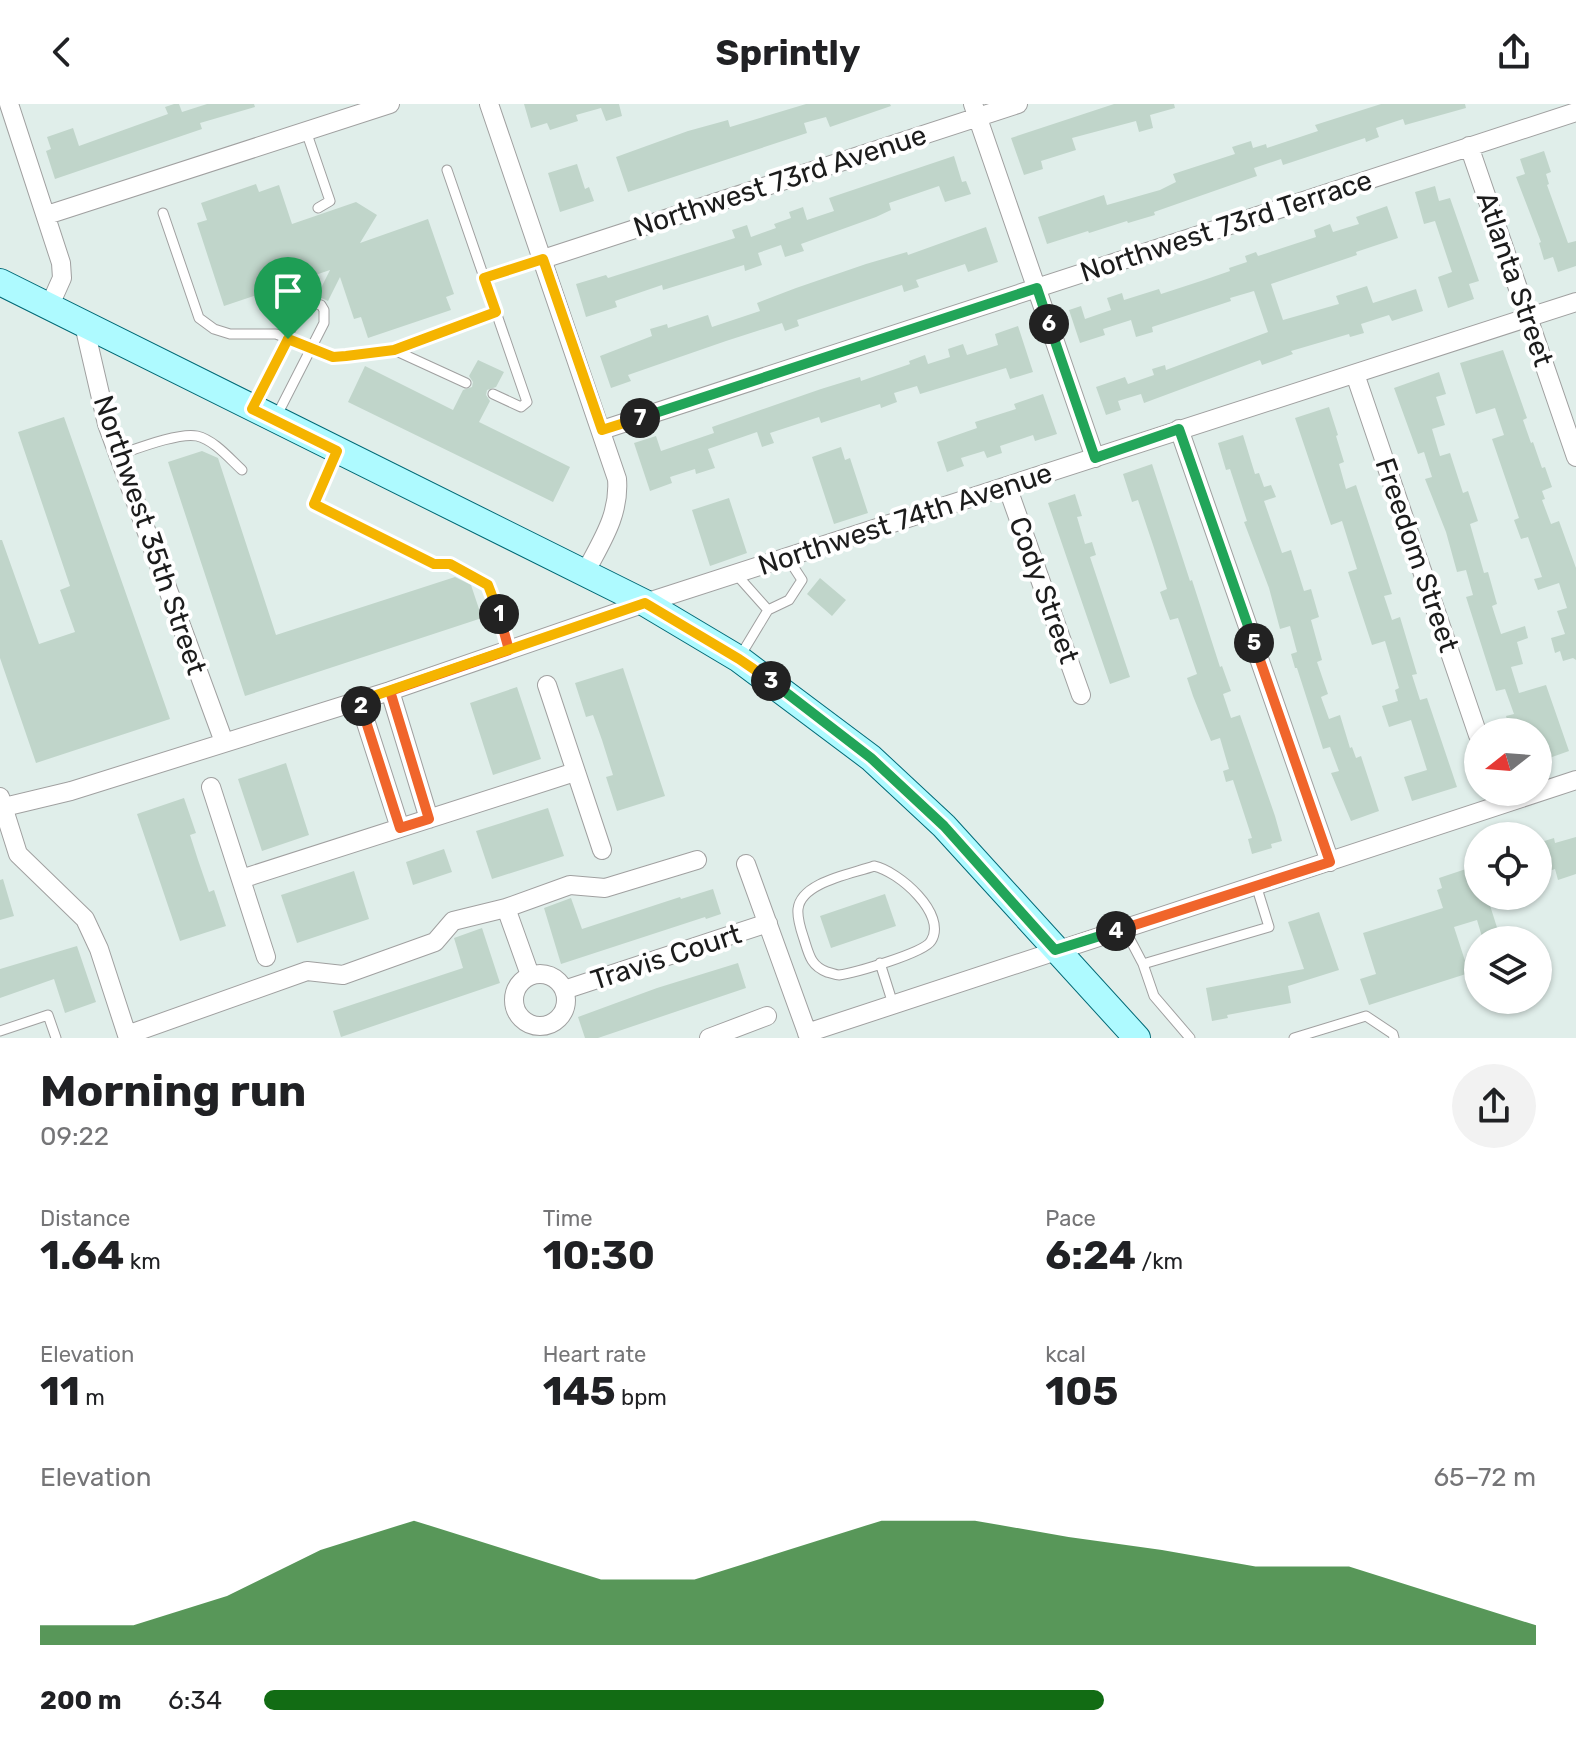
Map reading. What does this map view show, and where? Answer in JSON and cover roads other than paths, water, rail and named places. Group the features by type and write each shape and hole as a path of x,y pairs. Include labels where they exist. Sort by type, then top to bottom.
{"main road":[{"path":"0,282 645,603 739,659 871,758 944,826 1137,1038"}],"street":[{"path":"9,104 61,263 62,278 49,307"},
{"path":"47,215 390,104"},
{"path":"489,104 617,479 619,500 612,522 585,573"},
{"name":"Northwest 73rd Avenue","path":"543,259 976,110 1018,104"},
{"path":"976,110 1095,458"},
{"name":"Northwest 73rd Terrace","path":"602,430 1576,112"},
{"name":"Atlanta Street","path":"1469,146 1576,457"},
{"name":"Northwest 74th Avenue","path":"224,742 390,691 735,573 1576,302"},
{"name":"Northwest 35th Street","path":"84,325 107,424 224,742"},
{"name":"Freedom Street","path":"1355,374 1472,718"},
{"path":"1179,429 1330,862"},
{"name":"Cody Street","path":"1007,486 1081,695"},
{"path":"547,685 602,850"},
{"path":"390,691 429,819"},
{"path":"359,701 400,828"},
{"path":"224,742 71,791 1,804 9,857 85,919 99,949 127,1037 307,971 343,975 435,942 453,921 506,908 570,885 605,888 697,860"},
{"path":"241,879 575,772"},
{"path":"1552,786 1576,780"},
{"path":"211,787 266,957"},
{"path":"746,864 808,1035 1055,950 1330,862 1478,806"},
{"path":"506,908 530,975"},
{"name":"Travis Court","path":"564,990 768,923"},
{"name":"Travis Court","path":"530,975 550,976 564,990 564,1010 552,1031 529,1024 516,1009 516,989 530,975"},
{"path":"709,1038 767,1016"}],"lane":[{"path":"306,131 330,201 318,208"},
{"path":"447,170 527,402 521,407 516,406 493,394"},
{"path":"163,213 199,318 214,329 230,334 265,332 338,357 394,350 496,312"},
{"path":"484,278 543,259"},
{"path":"312,303 321,305 326,317 311,348 263,414 301,308 312,303"},
{"path":"394,350 466,383"},
{"path":"118,455 161,440 196,436 220,449 242,470"},
{"path":"337,451 314,504 434,564 450,564 488,585 509,650"},
{"path":"739,659 768,610 789,600 802,580 787,557"},
{"path":"735,573 768,610"},
{"path":"874,866 885,868 900,878 917,895 932,913 935,929 931,942 923,948 880,963 837,975 819,969 812,962 798,910 801,898 809,889 874,866"},
{"path":"1143,964 1269,927 1256,885"},
{"path":"1124,928 1143,964 1154,996 1190,1038"},
{"path":"880,963 893,1004"},
{"path":"0,1031 48,1015 56,1038"},
{"path":"1294,1038 1366,1016 1393,1034 1394,1038"}]}
